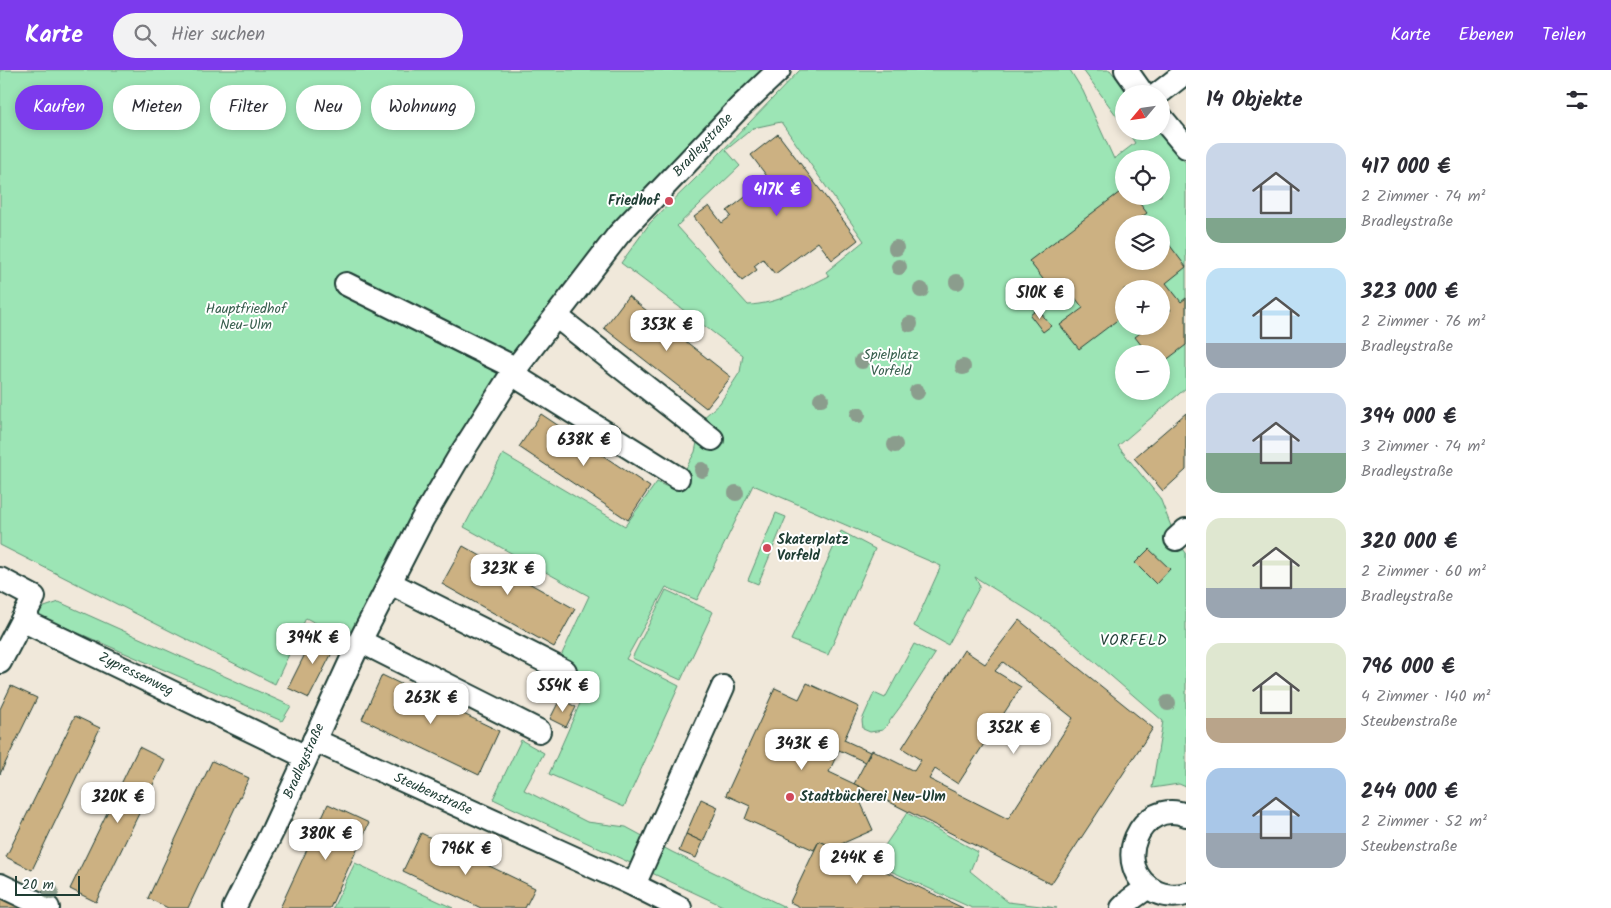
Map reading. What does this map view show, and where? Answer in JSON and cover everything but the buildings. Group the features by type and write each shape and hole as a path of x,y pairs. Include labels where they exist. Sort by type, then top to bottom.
{"street":[{"name":"Bradleystraße","path":"234,908 274,830 360,641 422,520 513,372 619,234 739,108 779,70"},
{"path":"1126,70 1137,85"},
{"path":"1169,85 1186,72"},
{"path":"1170,128 1186,147"},
{"path":"346,284 507,364 523,381 678,478"},
{"path":"556,316 712,439"},
{"path":"0,580 34,597 28,623 0,662"},
{"path":"390,584 565,671"},
{"name":"Zypressenweg","path":"28,623 310,748"},
{"path":"360,641 539,731"},
{"path":"634,885 723,687"},
{"name":"Steubenstraße","path":"310,748 634,885 673,906"},
{"path":"1175,899 1148,887 1137,874 1133,865 1132,847 1140,829 1157,816 1169,812 1186,815"},
{"path":"0,885 48,908"},
{"path":"1122,908 1148,887"}],"green space":[{"name":"Hauptfriedhof Neu-Ulm","path":"0,70 767,70 729,101 622,224 350,641 306,618 275,684 0,545"},
{"name":"Spielplatz Vorfeld","path":"800,70 1070,70 1083,91 1115,158 1115,205 1170,205 1170,150 1126,150 1135,143 1133,140 1167,140 1186,163 1186,388 1118,446 1160,498 1176,539 1186,553 1186,787 1179,784 1152,788 1163,721 1052,625 975,577 980,586 948,645 914,626 941,566 753,485 697,600 666,587 626,659 679,686 624,807 549,774 581,701 565,689 573,666 561,656 589,596 464,527 503,454 625,526 657,482 674,490 695,452 702,419 720,403 740,372 743,355 621,263 650,223","holes":["781,122 864,241 826,272 829,276 780,299 748,305 677,226 740,166 726,150 753,128"]},
{"path":"1083,70 1110,70 1122,85 1115,85 1115,114"},
{"name":"Skaterplatz Vorfeld","path":"776,513 786,517 758,584 748,580"},
{"path":"841,531 875,549 828,655 791,640"},
{"path":"666,590 713,612 681,680 632,658"},
{"path":"59,602 291,706 282,721 30,612"},
{"path":"914,644 935,654 883,730 870,732 863,729 862,720 874,693 885,698"},
{"path":"521,740 544,753 524,790 587,822 626,827 672,852 787,908 727,908 493,799"},
{"path":"907,813 978,852 970,871 1008,902 1057,908 972,908 873,863"},
{"path":"355,863 453,908 333,908"}],"place":[{"name":"Friedhof","path":"669,201"},
{"name":"Skaterplatz Vorfeld","path":"767,548"},
{"name":"Stadtbücherei Neu-Ulm","path":"790,797"}],"district":[{"name":"VORFELD","path":"1134,641"}]}
